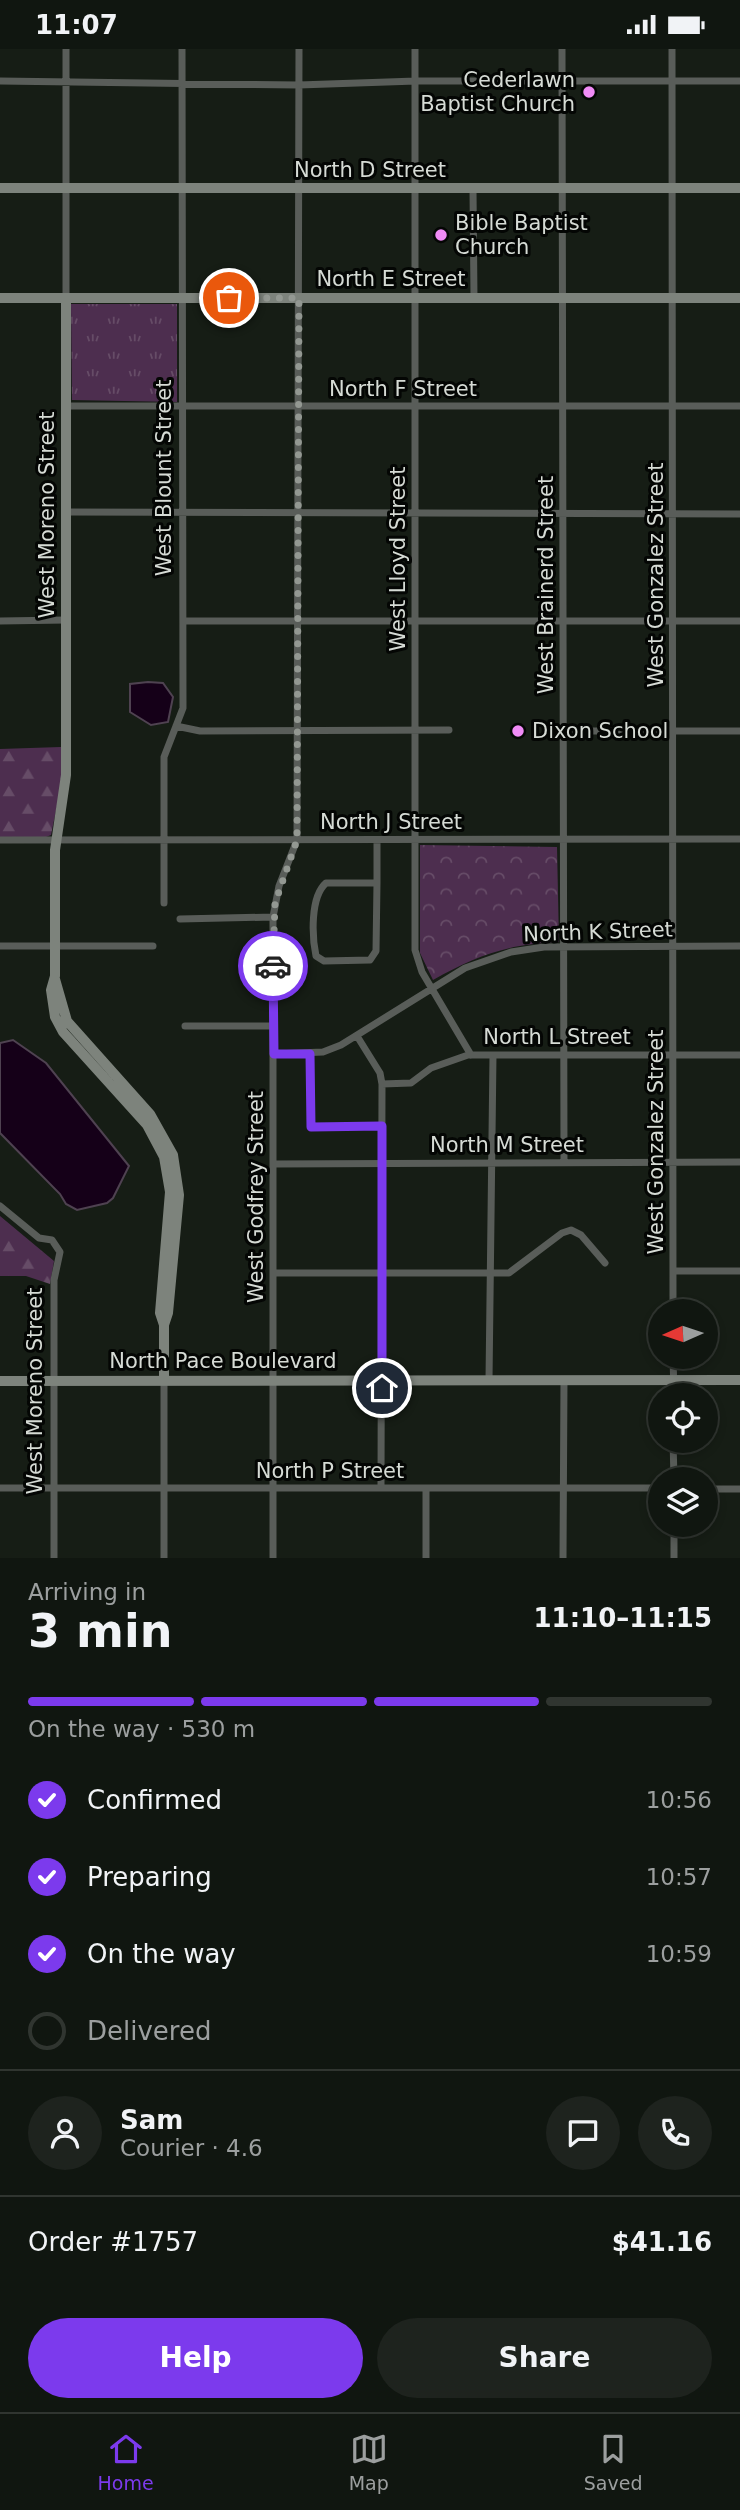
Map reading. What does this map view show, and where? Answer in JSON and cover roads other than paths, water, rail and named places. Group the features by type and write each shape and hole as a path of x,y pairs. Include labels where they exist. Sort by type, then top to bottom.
{"street":[{"name":"West Moreno Street","path":"66,49 66,775 56,840 55,979 51,999 58,1025 97,1073 151,1123 164,1157 169,1180 172,1226 160,1313 164,1325 164,1381"},
{"name":"West Blount Street","path":"163,903 164,757 183,708 182,49"},
{"path":"297,840 299,49"},
{"name":"West Lloyd Street","path":"415,49 415,950 419,965 471,1055"},
{"name":"West Brainerd Street","path":"562,49 564,1163"},
{"name":"West Gonzalez Street","path":"672,49 673,1299"},
{"path":"0,81 299,85 416,81 740,81"},
{"name":"North D Street","path":"0,188 740,188"},
{"path":"473,189 474,298"},
{"name":"North E Street","path":"0,298 740,299"},
{"name":"North F Street","path":"66,406 740,406"},
{"path":"66,512 740,514"},
{"path":"0,621 66,620"},
{"path":"183,621 740,621"},
{"path":"176,726 200,731 449,730"},
{"path":"563,731 740,731"},
{"name":"North J Street","path":"0,840 740,839"},
{"name":"West Godfrey Street","path":"273,1558 273,917 279,886 297,840"},
{"path":"377,840 377,883 376,951 374,958 367,961 318,959 315,953 314,909 322,887 326,883 377,883"},
{"path":"180,919 273,917"},
{"path":"0,946 153,946"},
{"name":"North K Street","path":"274,1054 323,1052 357,1036 465,968 528,949 740,946"},
{"path":"185,1025 274,1026"},
{"path":"357,1036 380,1073 382,1084 381,1488"},
{"path":"310,1054 311,1127 382,1126"},
{"name":"North L Street","path":"382,1084 411,1083 431,1068 471,1055 740,1055"},
{"path":"489,1380 493,1055"},
{"name":"North M Street","path":"274,1164 740,1162"},
{"name":"West Moreno Street","path":"0,1206 39,1238 52,1240 60,1252 54,1280 54,1558"},
{"path":"273,1273 515,1271 567,1231 581,1235 605,1263"},
{"path":"673,1271 740,1271"},
{"path":"673,1369 673,1383"},
{"path":"563,1558 564,1380"},
{"name":"North Pace Boulevard","path":"0,1381 740,1380"},
{"path":"164,1381 164,1558"},
{"name":"North P Street","path":"0,1488 648,1488"},
{"path":"426,1488 426,1558"},
{"path":"718,1489 740,1489"},
{"path":"674,1537 674,1558"}],"place":[{"name":"Cederlawn Baptist Church","path":"589,92"},
{"name":"Bible Baptist Church","path":"441,235"},
{"name":"Dixon School","path":"518,731"}]}
